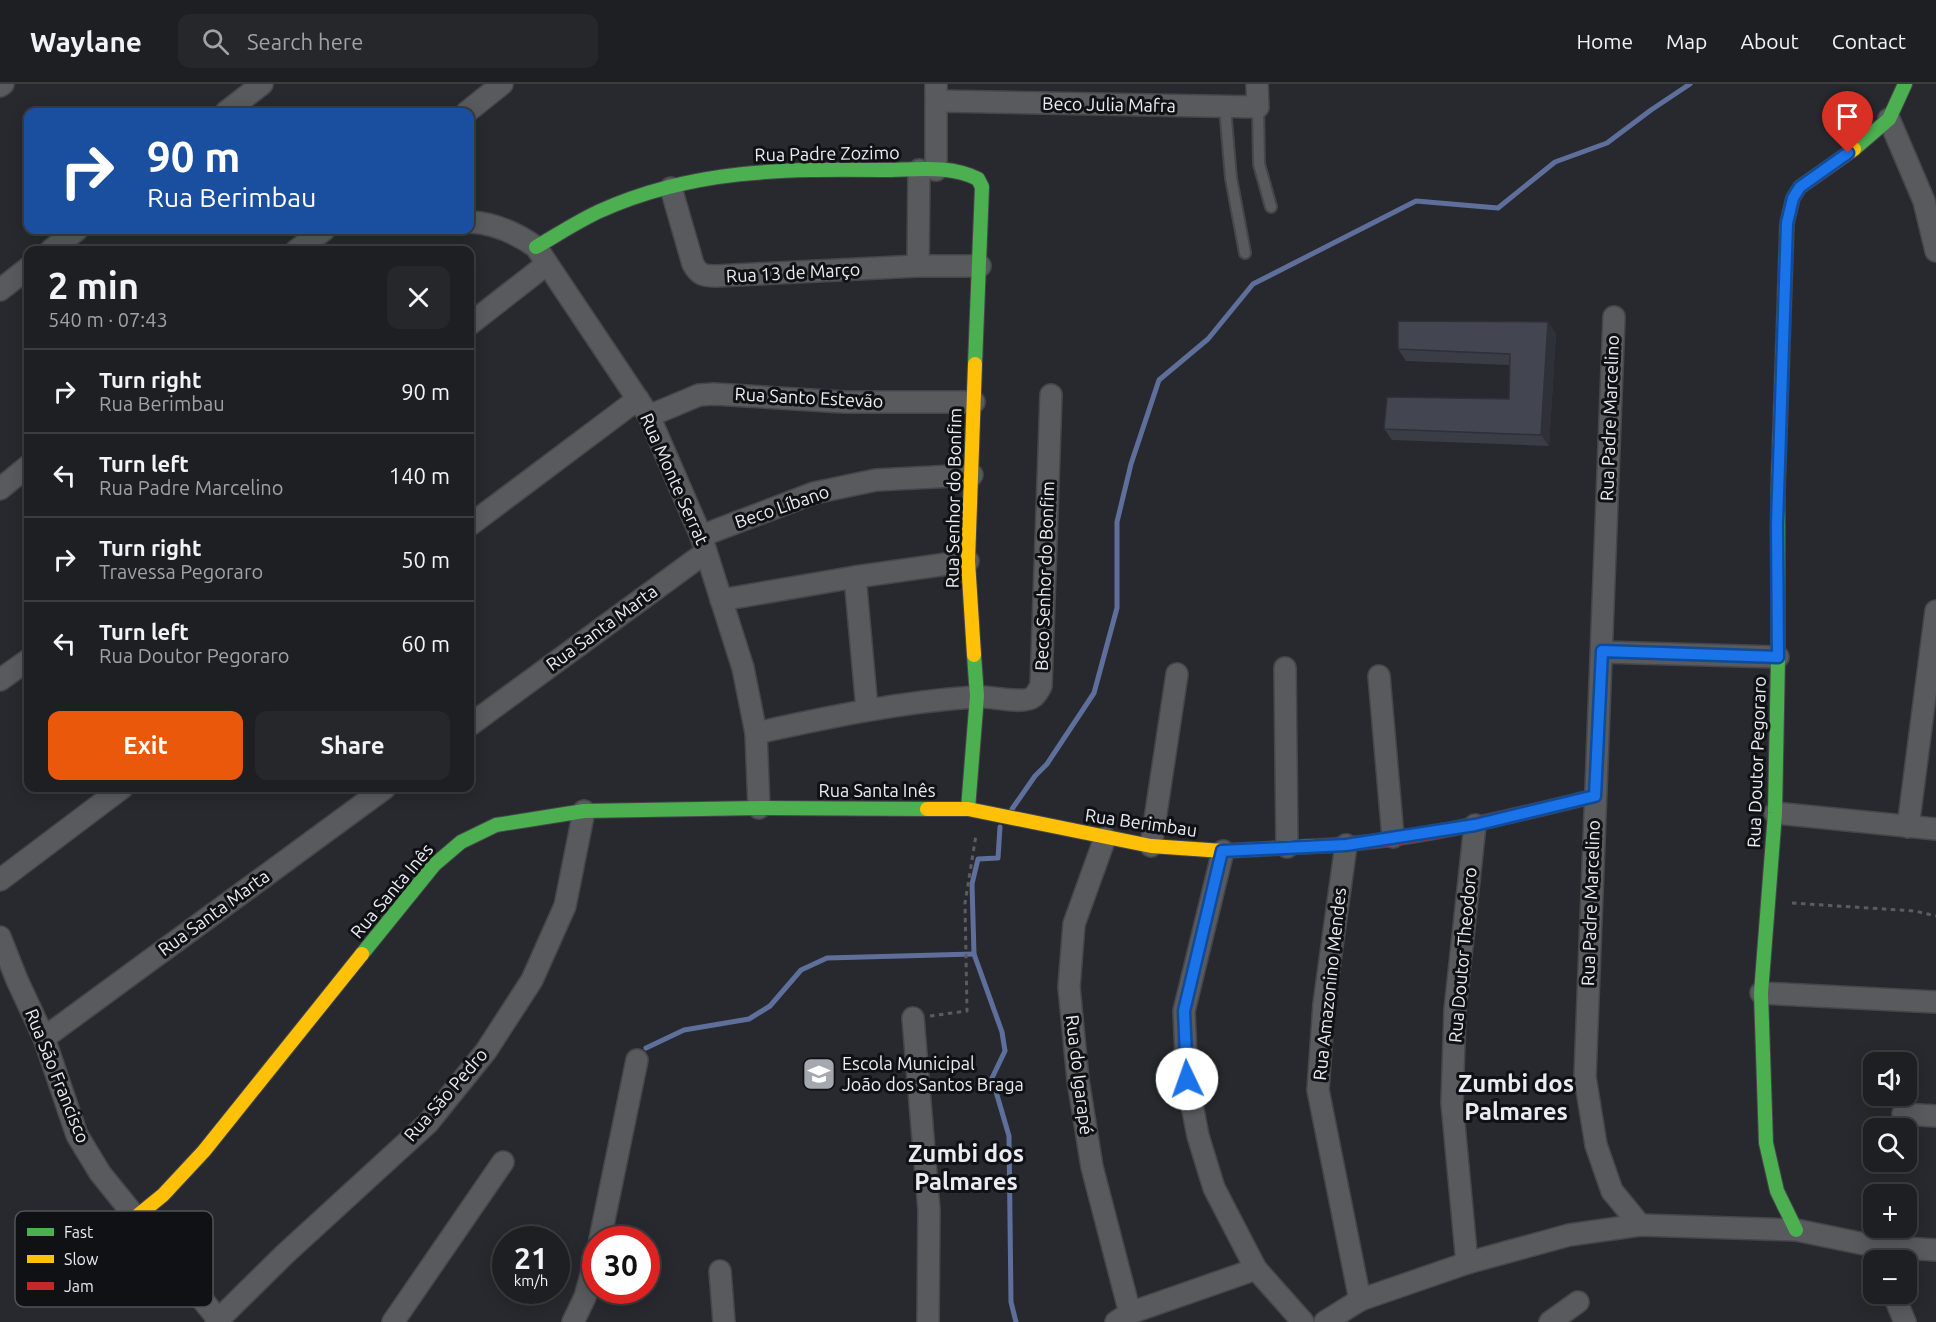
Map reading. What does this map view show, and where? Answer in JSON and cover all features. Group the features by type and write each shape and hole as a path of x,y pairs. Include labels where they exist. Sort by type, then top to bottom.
{"street":[{"path":"231,108 262,84"},
{"path":"472,108 502,84"},
{"path":"1257,84 1258,107"},
{"path":"1905,84 1888,119 1924,201 1936,250"},
{"path":"918,266 936,93"},
{"name":"Beco Julia Mafra","path":"936,93 1225,108 1258,107"},
{"name":"Rua Doutor Pegoraro","path":"1796,1230 1777,1191 1766,1143 1761,993 1775,813 1778,657 1777,524 1787,223 1793,198 1800,187 1848,153 1888,119"},
{"name":"Rua Padre Zozimo","path":"542,256 599,211 632,198 702,180 755,172 789,170 927,170 975,177 981,182 982,187"},
{"name":"Rua Senhor do Bonfim","path":"975,811 976,696 968,561 982,187"},
{"name":"Rua 13 de Março","path":"671,188 693,264 701,275 918,266 980,266"},
{"name":"Rua Monte Serrat","path":"474,223 503,228 519,235 542,256 643,407 704,544 743,668 756,733 759,808"},
{"path":"56,246 72,234"},
{"path":"302,246 319,234"},
{"path":"474,320 542,256"},
{"path":"0,290 24,271"},
{"name":"Rua Padre Marcelino","path":"1614,317 1585,1077 1596,1145 1612,1191 1640,1226"},
{"name":"Rua Santo Estevão","path":"474,522 643,407 714,394 844,402 974,402"},
{"name":"Beco Senhor do Bonfim","path":"756,733 867,709 976,696 1024,700 1032,698 1041,686 1051,395"},
{"path":"0,489 24,469"},
{"name":"Beco Líbano","path":"704,544 814,493 876,480 972,475"},
{"name":"Rua Santa Marta","path":"474,722 704,544"},
{"path":"721,600 855,577 968,561"},
{"path":"855,577 867,709"},
{"path":"1908,826 1936,611"},
{"path":"1602,651 1778,657"},
{"path":"0,680 24,663"},
{"path":"1285,668 1287,847"},
{"path":"1151,846 1177,674"},
{"path":"1379,676 1393,837"},
{"path":"0,880 117,792"},
{"name":"Rua Santa Marta","path":"44,1038 380,792"},
{"name":"Rua Berimbau","path":"975,811 1151,846 1222,851 1346,845 1475,825 1595,796"},
{"name":"Rua Santa Inês","path":"145,1211 172,1187 204,1151 434,865 461,842 496,825 584,811 759,808 975,811"},
{"name":"Rua São Pedro","path":"217,1321 285,1254 428,1123 486,1052 532,980 565,906 584,811"},
{"path":"1775,813 1936,829"},
{"name":"Rua Doutor Theodoro","path":"1467,1263 1452,1103 1455,1010 1475,825"},
{"name":"Rua do Igarapé","path":"1104,838 1074,924 1069,987 1078,1080 1092,1167 1123,1317"},
{"name":"Rua Amazonino Mendes","path":"1346,845 1324,1004 1318,1090 1360,1300"},
{"path":"1222,851 1184,1011 1187,1079 1198,1136 1214,1188 1256,1269 1303,1322"},
{"name":"Rua São Francisco","path":"0,937 44,1038 77,1135 100,1173 131,1211"},
{"path":"1761,993 1936,1002"},
{"path":"913,1018 929,1210 928,1322"},
{"path":"603,1226 637,1060"},
{"path":"1903,1114 1936,1116"},
{"path":"393,1322 503,1162"},
{"path":"1325,1322 1360,1300 1467,1263 1569,1235 1640,1226 1796,1230 1866,1250"},
{"path":"1917,1251 1936,1250"},
{"path":"1123,1317 1256,1269"},
{"path":"720,1271 724,1322"},
{"path":"1550,1322 1578,1302"},
{"path":"573,1322 582,1303"},
{"path":"1898,1304 1905,1322"},
{"name":"Rua São Francisco","path":"206,1307 217,1321"}],"lane":[{"path":"1258,107 1260,164 1271,207"},
{"path":"1225,108 1231,178 1245,253"}],"path":[{"path":"913,1018 967,1011 965,903 975,840 975,811"},
{"path":"1769,902 1916,911 1936,916"}],"building":[{"path":"1398,321 1548,322 1541,435 1384,429 1387,397 1509,399 1510,354 1398,349"}],"waterway":[{"path":"1012,809 1035,776 1047,764 1094,693 1117,608 1117,522 1131,464 1159,380 1208,339 1253,284 1416,201 1498,208 1555,162 1607,143 1690,84"},
{"path":"1000,827 998,858 978,859 972,884 974,954 1002,1032 1005,1051 992,1078 1009,1136 1011,1302 1016,1322"},
{"path":"646,1048 684,1030 749,1019 770,1006 801,970 827,958 974,954"}],"traffic: fast":[{"path":"1854,149 1889,119 1905,84"},
{"path":"536,247 600,211 635,197 704,179 774,171 931,169 956,171 978,179 982,187 975,364"},
{"path":"1778,489 1775,813 1761,993 1766,1143 1777,1191 1796,1230"},
{"path":"968,809 977,696 974,655"},
{"path":"362,954 434,865 461,842 496,825 584,811 759,808 927,809"}],"traffic: slow":[{"path":"1778,489 1787,223 1793,198 1800,187 1854,149"},
{"path":"974,655 968,561 975,364"},
{"path":"927,809 968,809 1151,846 1223,851 1318,846"},
{"path":"143,1211 163,1195 204,1151 362,954"}],"traffic: jam":[{"path":"1318,846 1353,844 1423,834 1595,796"}],"place":[{"name":"Escola Municipal João dos Santos Braga","path":"819,1074"}],"district":[{"name":"Zumbi dos Palmares","path":"1516,1098"},
{"name":"Zumbi dos Palmares","path":"966,1168"}],"route":[{"path":"1187,1079 1184,1011 1222,851 1346,845 1475,825 1595,796 1602,651 1778,657 1777,524 1787,223 1793,198 1800,187 1848,153"}]}
